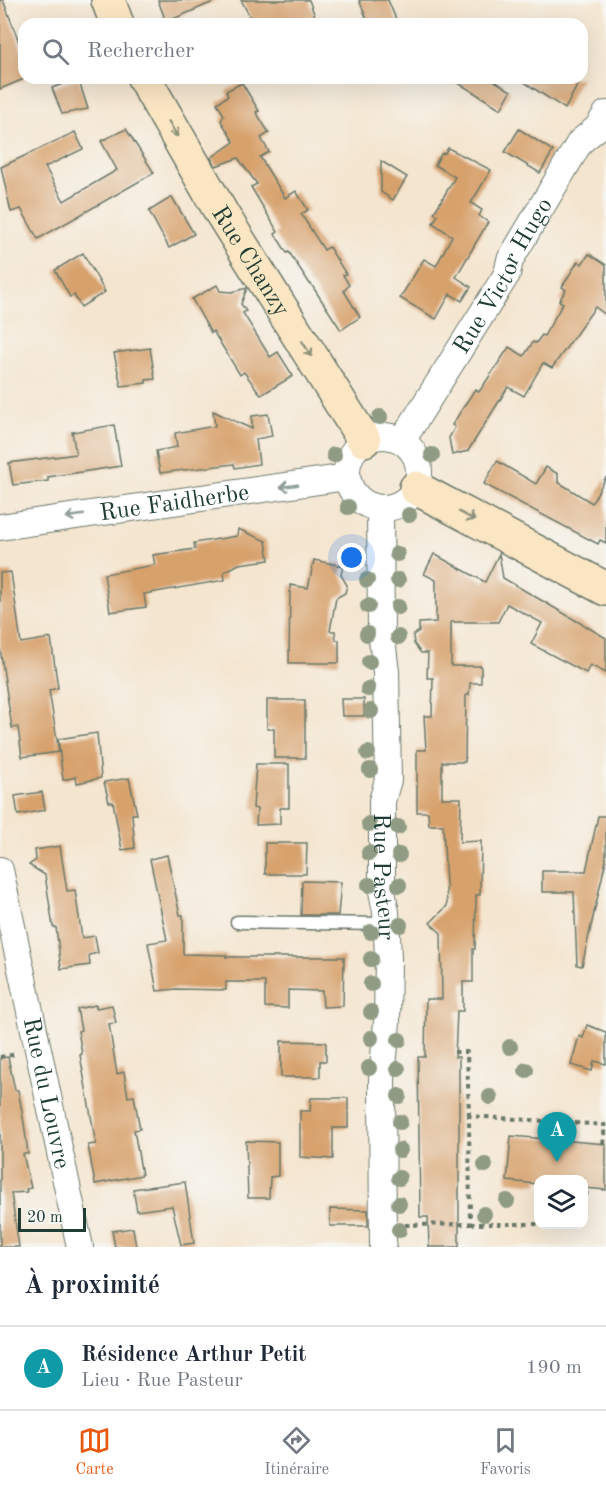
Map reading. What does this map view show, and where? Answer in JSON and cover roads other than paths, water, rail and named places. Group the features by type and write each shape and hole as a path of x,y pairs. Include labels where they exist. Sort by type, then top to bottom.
{"street":[{"path":"108,0 115,18"},
{"name":"Rue Chanzy","path":"147,84 222,214 364,440"},
{"name":"Rue Victor Hugo","path":"402,441 507,274 510,260 574,151 580,142 597,128 606,114"},
{"path":"383,435 402,441 416,457 419,468 416,488 401,504 391,508 380,508 362,502 349,487 347,477 350,456 364,440 383,435"},
{"name":"Rue Faidherbe","path":"0,527 347,477"},
{"path":"416,488 606,590"},
{"name":"Rue Pasteur","path":"380,508 381,631 386,672 388,780 382,801 382,891 387,924 387,1021 382,1080 383,1236"},
{"name":"Rue du Louvre","path":"0,870 80,1247"}],"lane":[{"path":"237,922 387,924"}],"place":[{"name":"Résidence Arthur Petit","path":"557,1162"}]}
